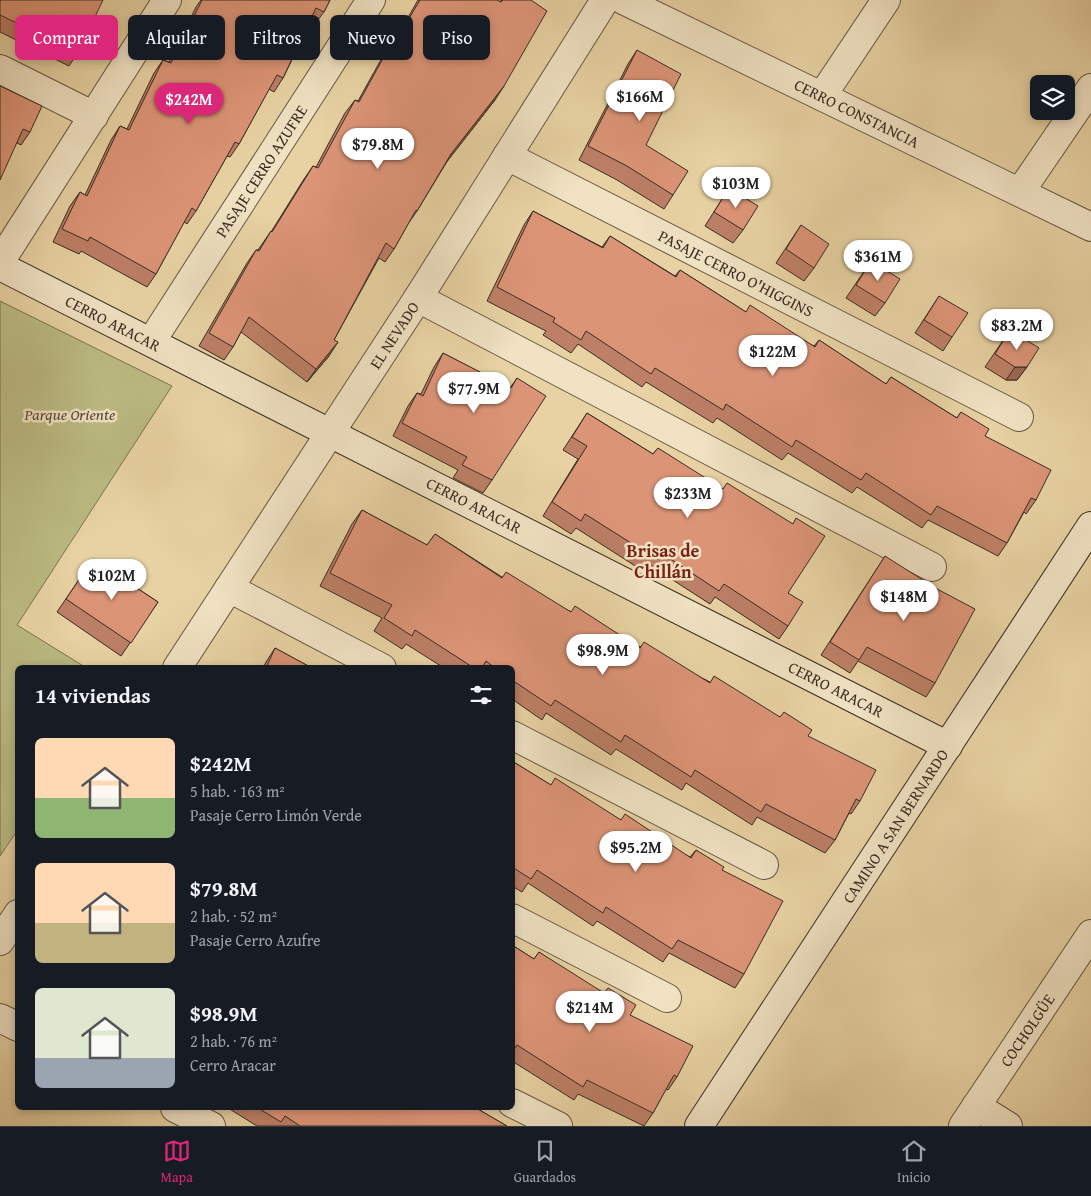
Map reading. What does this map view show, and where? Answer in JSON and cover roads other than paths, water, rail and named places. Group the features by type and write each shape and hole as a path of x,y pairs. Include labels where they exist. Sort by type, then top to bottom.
{"street":[{"path":"0,262 167,0"},
{"name":"PASAJE CERRO AZUFRE","path":"151,342 371,0"},
{"name":"EL NEVADO","path":"180,665 418,298 605,0"},
{"name":"CERRO CONSTANCIA","path":"623,0 1091,227"},
{"path":"822,96 886,0"},
{"path":"0,69 94,116"},
{"path":"1020,192 1091,88"},
{"name":"PASAJE CERRO O'HIGGINS","path":"507,156 1019,417"},
{"name":"CERRO ARACAR","path":"0,266 948,746"},
{"path":"418,298 932,567"},
{"name":"CAMINO A SAN BERNARDO","path":"700,1126 1091,526"},
{"path":"229,588 376,665"},
{"path":"515,737 764,865"},
{"path":"0,941 15,918"},
{"path":"515,920 667,998"},
{"name":"COCHOLGÜE","path":"970,1116 1089,941"},
{"path":"0,1018 15,1026"},
{"path":"515,1104 558,1126"},
{"path":"179,1110 211,1126"},
{"path":"970,1116 1008,1126"}],"district":[{"name":"Brisas de Chillán","path":"663,561"}],"park label":[{"name":"Parque Oriente","path":"70,414"}]}
